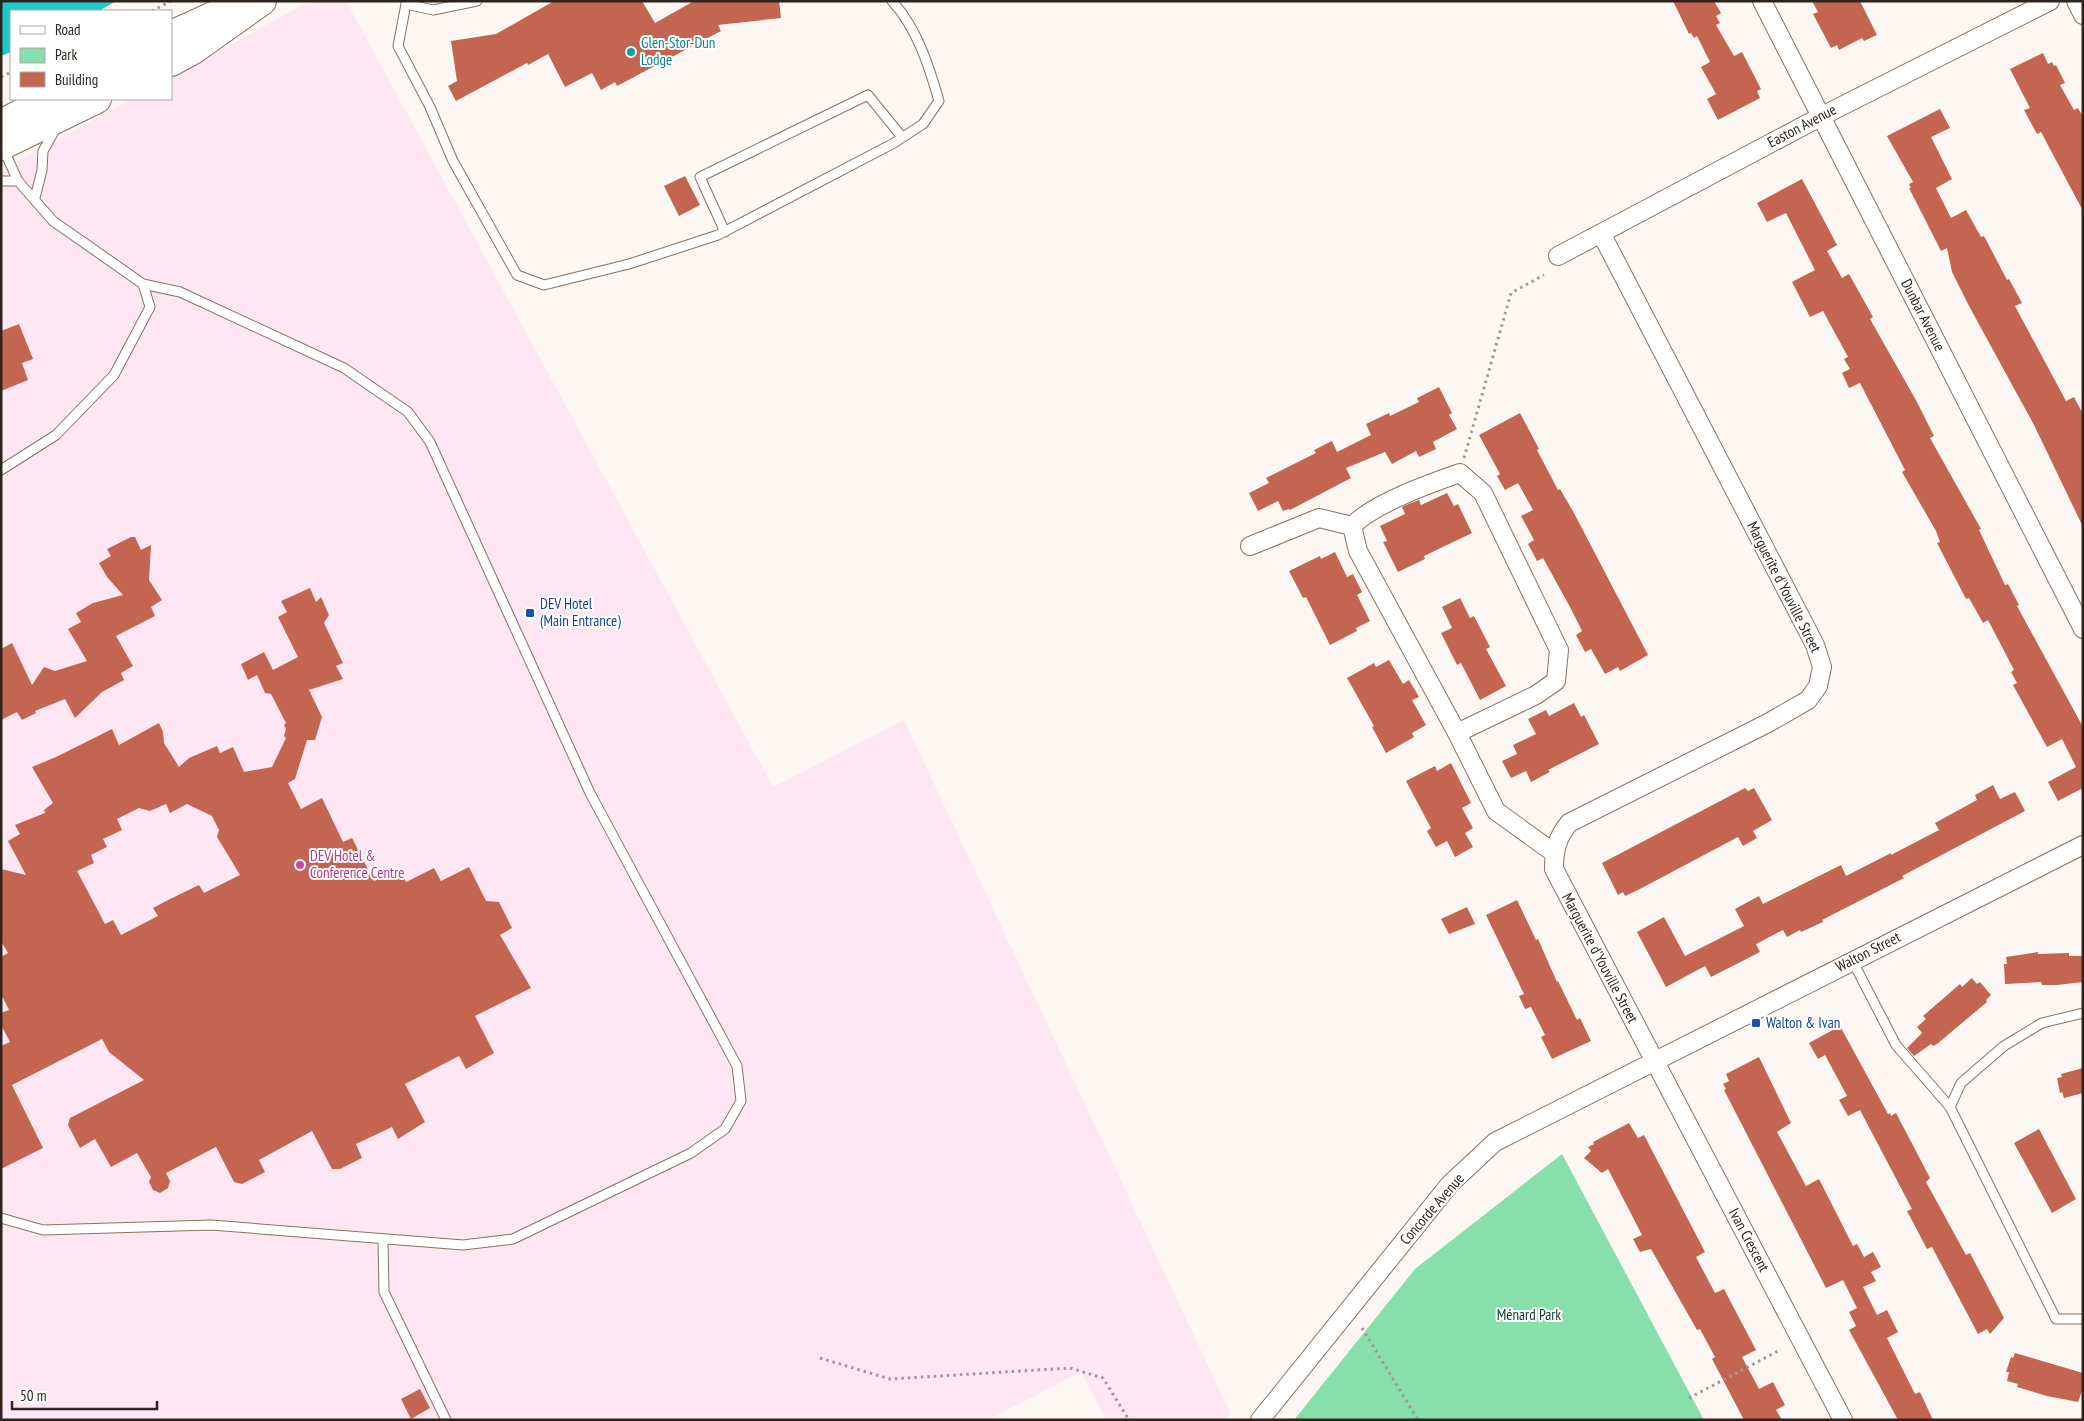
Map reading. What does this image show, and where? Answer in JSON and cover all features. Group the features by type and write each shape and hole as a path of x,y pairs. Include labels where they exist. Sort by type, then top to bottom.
{"main road":[{"path":"172,35 245,1"},
{"path":"172,61 193,50 262,1"},
{"path":"1,124 56,106 91,100"},
{"path":"1,146 56,106"}],"street":[{"name":"Dunbar Avenue","path":"1762,1 2083,629"},
{"name":"Easton Avenue","path":"1558,256 1822,116 2050,1"},
{"path":"2076,1 2083,15"},
{"name":"Marguerite d'Youville Street","path":"1601,233 1815,645 1822,667 1818,686 1808,700 1768,723 1569,823 1559,836 1554,853 1554,869 1655,1060"},
{"path":"1352,526 1362,515 1432,482 1460,473 1483,493 1559,650 1556,681 1536,694 1457,733"},
{"path":"1250,546 1319,518 1352,526"},
{"path":"1352,526 1358,551 1457,733 1496,811 1554,853"},
{"name":"Walton Street","path":"1655,1060 2083,845"},
{"name":"Concorde Avenue","path":"1260,1420 1450,1184 1495,1142 1655,1060"},
{"name":"Ivan Crescent","path":"1655,1060 1842,1420"}],"lane":[{"path":"477,1 433,10 406,3 398,46 430,107 453,160 517,275 544,285 629,264 724,232 923,124 939,101 926,57 902,12 892,1"},
{"path":"724,232 700,177 868,95 902,137"},
{"path":"35,198 42,170 43,151 56,106"},
{"path":"1,146 18,181 35,198 53,221 142,284 180,292 344,368 408,412 430,442 590,794 737,1066 741,1101 725,1129 691,1153 512,1239 463,1245 211,1225 43,1230 1,1218"},
{"path":"1,181 18,181"},
{"path":"1,470 56,436 114,375 150,307 142,284"},
{"path":"1852,960 1896,1045 1950,1107 2056,1319 2083,1318"},
{"path":"1950,1107 1960,1084 2004,1046 2042,1023 2083,1013"},
{"path":"383,1239 384,1292 446,1420"}],"path":[{"path":"154,10 171,1"},
{"path":"1460,473 1511,293 1544,275"},
{"path":"1362,1328 1418,1420"},
{"path":"1689,1398 1780,1350"},
{"path":"820,1358 890,1379 1070,1368 1104,1378 1129,1420"}],"shaded area":[{"path":"310,1 346,1 773,787 904,720 1231,1414 1222,1420 1106,1420 1081,1372 988,1420 1,1420 1,170 129,100 172,100 172,76"}],"green space":[{"name":"Ménard Park","path":"1562,1154 1704,1420 1294,1420 1415,1269"}],"water":[{"path":"1,1 116,1 101,10 10,10 10,52 1,56"}],"building":[{"name":"Glen-Stor-Dun Lodge","path":"554,1 642,1 655,23 694,1 779,1 781,18 718,25 721,31 617,86 615,82 601,90 592,73 565,87 548,54 528,65 527,63 456,101 448,86 457,81 451,41 496,34"},
{"path":"1673,1 1714,1 1721,13 1716,16 1720,23 1716,25 1734,56 1742,52 1761,89 1757,91 1760,98 1718,120 1707,99 1716,94 1701,67 1710,62 1697,36 1694,38 1691,33 1689,34"},
{"path":"1812,1 1860,1 1877,35 1864,41 1862,38 1839,50 1837,45 1831,48 1813,14 1818,12"},
{"path":"2043,53 2048,64 2052,62 2054,66 2056,65 2065,83 2060,85 2074,110 2078,108 2083,117 2083,211 2041,132 2037,134 2024,110 2030,108 2010,69"},
{"path":"1940,109 1950,128 1931,137 1952,179 1936,188 1951,218 1966,210 1981,237 1984,236 2007,280 2009,279 2022,303 2015,306 2066,401 2074,397 2083,414 2083,527 2034,425 1952,272 1947,248 1941,251 1909,188 1911,188 1909,184 1913,182 1887,136"},
{"path":"685,176 700,205 679,216 664,186"},
{"path":"1802,179 1837,245 1827,251 1842,278 1849,274 1873,317 1870,319 1917,402 1934,436 1930,438 1981,529 1979,530 2005,585 2008,584 2019,605 2017,606 2083,727 2083,788 2058,801 2048,782 2076,767 2062,739 2047,747 2013,685 2017,683 2011,672 2014,670 1988,620 1983,623 1969,598 1966,599 1937,543 1940,542 1936,531 1902,472 1905,470 1860,383 1849,388 1842,373 1850,369 1844,359 1848,357 1823,311 1810,317 1792,282 1815,270 1786,213 1767,222 1757,203"},
{"path":"19,324 33,359 22,363 28,380 1,391 1,331"},
{"path":"1439,387 1452,413 1449,415 1457,429 1433,442 1436,449 1419,457 1416,451 1392,464 1385,452 1346,468 1351,478 1290,510 1283,511 1278,501 1258,511 1249,493 1269,483 1266,478 1316,453 1314,450 1332,441 1337,452 1371,435 1366,424 1389,413 1390,416 1419,402 1417,398"},
{"path":"1520,413 1558,490 1560,489 1574,513 1648,655 1620,671 1618,667 1605,674 1591,649 1585,652 1576,635 1582,631 1570,607 1543,558 1537,561 1528,544 1534,540 1521,516 1533,510 1518,483 1505,490 1497,476 1500,474 1479,435"},
{"path":"1447,493 1454,506 1458,504 1472,533 1424,556 1425,559 1398,572 1383,542 1387,541 1380,526 1405,514 1402,507 1406,505 1419,500 1421,505"},
{"path":"131,537 135,537 141,550 151,545 149,580 162,600 151,607 155,616 116,636 133,666 121,673 124,680 102,692 75,718 65,699 35,711 36,713 22,720 17,712 1,720 1,649 12,643 32,685 44,667 55,671 87,661 68,629 81,622 76,613 93,603 123,595 107,577 99,563 111,556 107,549"},
{"path":"1335,552 1347,577 1353,574 1362,592 1357,595 1370,621 1356,628 1357,631 1330,645 1306,597 1303,598 1289,571 1320,556 1321,559"},
{"name":"DEV Hotel & Conference Centre","path":"310,588 316,602 321,597 329,615 324,623 343,663 336,666 343,679 309,690 322,717 315,740 307,740 295,779 288,783 301,809 322,798 343,842 352,838 374,881 400,868 406,882 434,868 441,881 469,867 486,901 499,902 512,928 500,935 531,988 475,1016 494,1053 466,1069 459,1056 405,1084 425,1122 398,1139 392,1127 356,1144 362,1158 340,1169 332,1169 312,1131 259,1160 265,1172 242,1184 234,1182 216,1147 166,1173 170,1181 168,1188 160,1193 153,1190 149,1182 151,1177 137,1153 111,1167 95,1139 80,1148 68,1125 70,1118 144,1080 109,1052 102,1039 12,1085 43,1148 1,1169 1,1046 10,1042 1,1025 1,1013 9,1010 1,994 1,957 8,953 1,941 1,869 26,875 8,841 20,834 15,825 45,813 44,810 53,803 32,767 112,729 119,745 159,723 163,732 164,743 179,767 189,758 217,746 220,753 233,747 244,772 272,767 286,738 284,736 286,729 284,725 286,723 271,694 265,693 257,675 248,680 241,664 264,652 273,670 298,657 278,617 287,612 281,601","holes":["166,804 170,813 187,804 212,816 219,830 217,837 240,875 204,893 199,885 170,899 153,908 158,916 121,935 113,920 105,924 77,871 94,863 91,855 107,847 103,839 122,830 117,819 139,808 150,811"]},
{"path":"1460,598 1470,618 1474,616 1490,647 1486,649 1506,686 1480,700 1461,663 1457,665 1441,633 1452,628 1442,607"},
{"path":"1389,660 1403,684 1409,680 1419,697 1412,700 1426,725 1412,733 1414,737 1386,753 1372,727 1374,726 1347,678 1374,663 1376,667"},
{"path":"1574,703 1581,717 1584,715 1599,744 1548,770 1550,772 1531,782 1526,771 1511,778 1502,761 1517,754 1513,745 1536,734 1528,719 1546,710 1549,716"},
{"path":"1451,763 1471,803 1462,808 1473,828 1465,833 1473,847 1455,857 1447,841 1436,847 1427,831 1431,828 1406,781 1435,766 1437,771"},
{"path":"1993,785 2000,799 2015,792 2025,811 1902,876 1904,878 1822,920 1823,922 1787,937 1783,930 1756,944 1760,952 1711,977 1705,966 1666,987 1637,932 1664,917 1685,956 1744,926 1735,909 1759,896 1763,904 1841,865 1846,876 1891,853 1891,855 1939,830 1935,823 1977,800 1975,795"},
{"path":"1745,788 1748,791 1754,788 1772,820 1753,831 1757,838 1743,846 1738,837 1638,890 1625,896 1623,892 1618,895 1602,863"},
{"path":"1517,900 1536,940 1538,939 1557,982 1577,1020 1580,1018 1591,1041 1552,1059 1541,1037 1545,1035 1531,1007 1525,1009 1519,996 1524,994 1486,915"},
{"path":"1467,907 1475,924 1449,934 1441,919"},
{"path":"2038,952 2038,954 2069,953 2069,956 2083,956 2083,982 2057,985 2042,985 2041,982 2005,984 2004,964 2007,964 2006,957"},
{"path":"1972,978 1977,984 1980,982 1991,995 1986,1000 1987,1002 1937,1044 1933,1046 1931,1044 1914,1056 1907,1048 1922,1033 1917,1027 1926,1019 1923,1016 1960,984 1962,987"},
{"path":"1840,1026 1888,1114 1890,1113 1891,1116 1896,1113 1930,1178 1926,1182 1966,1255 1970,1253 2004,1318 1990,1334 1987,1329 1978,1334 1932,1247 1927,1249 1907,1211 1912,1209 1860,1110 1848,1116 1839,1100 1847,1096 1825,1055 1818,1059 1809,1043"},
{"path":"1759,1057 1791,1123 1777,1132 1806,1186 1819,1179 1853,1246 1857,1244 1864,1257 1873,1252 1881,1267 1871,1272 1876,1281 1863,1287 1877,1315 1887,1310 1898,1332 1887,1338 1915,1394 1920,1392 1933,1420 1898,1420 1849,1330 1856,1326 1849,1312 1857,1308 1843,1280 1826,1288 1724,1090 1726,1089 1723,1084 1729,1081 1726,1074"},
{"path":"2083,1068 2083,1093 2064,1098 2062,1092 2060,1093 2057,1078 2062,1077 2061,1074"},
{"path":"1629,1123 1638,1138 1644,1135 1705,1252 1696,1257 1715,1293 1724,1289 1756,1350 1742,1357 1759,1389 1773,1382 1785,1405 1776,1410 1782,1420 1744,1420 1712,1359 1715,1357 1700,1329 1697,1330 1651,1249 1640,1252 1633,1239 1642,1235 1608,1169 1602,1173 1584,1158 1591,1151 1588,1147 1594,1144 1593,1142"},
{"path":"2039,1129 2076,1199 2052,1213 2014,1143"},
{"path":"2015,1353 2083,1373 2083,1388 2078,1402 2047,1396 2017,1387 2018,1384 2007,1381 2009,1372 2006,1372 2011,1357 2013,1358"},
{"path":"420,1389 430,1408 411,1419 401,1399"}],"place":[{"name":"Glen-Stor-Dun Lodge","path":"631,52"},
{"name":"DEV Hotel (Main Entrance)","path":"530,613"},
{"name":"DEV Hotel & Conference Centre","path":"300,865"},
{"name":"Walton & Ivan","path":"1756,1023"}]}
